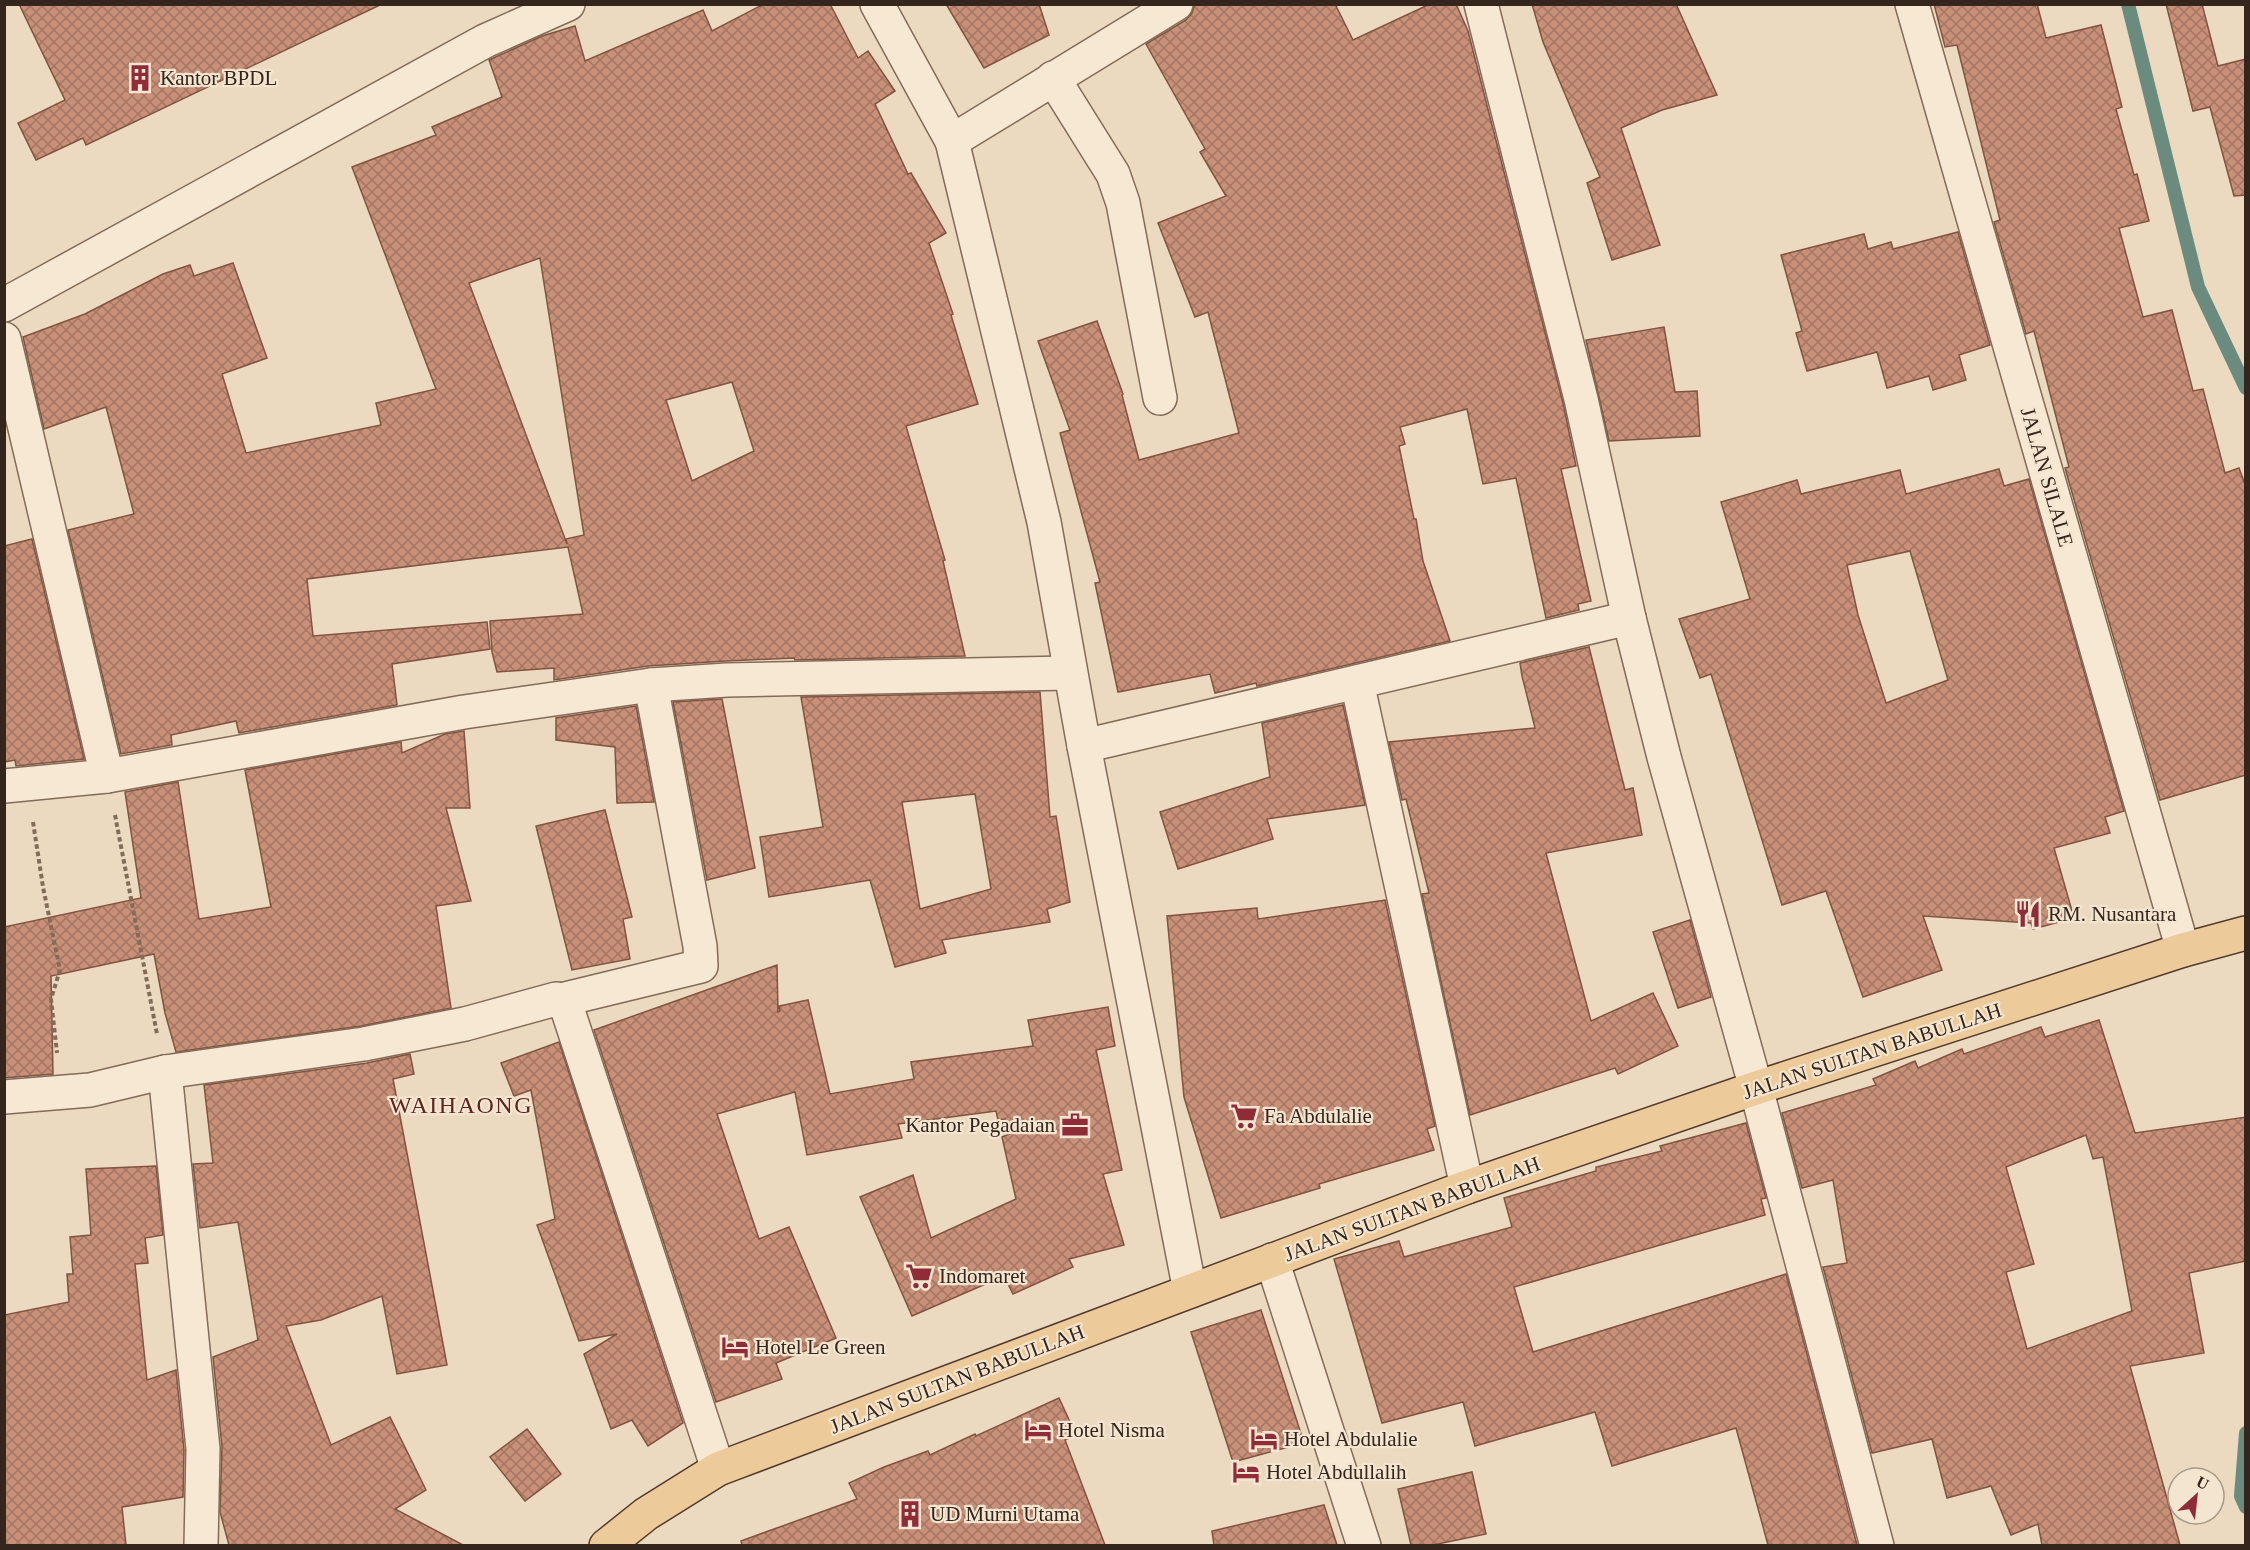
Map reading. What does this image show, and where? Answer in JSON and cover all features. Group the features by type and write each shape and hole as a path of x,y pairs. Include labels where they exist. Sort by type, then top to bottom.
{"main road":[{"name":"JALAN SULTAN BABULLAH","path":"606,1545 646,1514 718,1468 1467,1187 1756,1088 2183,950 2246,933"}],"street":[{"path":"4,305 485,42 568,4"},
{"path":"877,4 952,141 1044,522 1070,673 1191,1291"},
{"path":"952,141 1176,4"},
{"path":"1481,4 1581,399 1629,618 1664,757 1756,1088 1877,1545"},
{"name":"JALAN SILALE","path":"1911,4 2183,950"},
{"path":"1053,78 1113,174 1123,203 1160,398"},
{"path":"4,339 107,776"},
{"path":"1084,746 1629,618"},
{"path":"16,785 107,776 464,712 651,686 727,680 1070,673"},
{"path":"1357,682 1467,1187"},
{"path":"4,1096 90,1090 165,1072 363,1044 465,1024 556,999 561,1000 701,966 700,946 651,686"},
{"path":"561,1000 566,1005 625,1191 718,1468"},
{"path":"165,1072 203,1449 201,1545"},
{"path":"1272,1260 1364,1545"}],"path":[{"path":"107,776 165,1072"},
{"path":"16,785 43,887 60,970 51,999 61,1093"}],"building":[{"name":"Kantor BPDL","path":"19,4 382,4 86,145 83,138 36,160 18,123 65,100"},
{"path":"764,4 830,4 858,58 868,51 895,91 875,104 908,174 911,173 946,233 929,243 953,314 951,315 978,404 906,426 945,560 943,561 965,656 726,661 648,666 554,680 554,668 497,672 492,652 490,621 583,614 568,547 307,579 313,636 487,622 490,649 392,664 397,705 239,733 236,721 171,735 172,745 121,754 68,530 134,514 106,407 44,429 23,337 85,314 163,274 190,265 194,276 233,263 267,358 222,374 246,453 381,425 376,403 436,389 352,167 436,135 432,127 502,97 489,60 542,36 575,26 585,61 703,10 712,31","holes":["540,258 584,535 566,539 567,544 469,283","732,382 754,451 692,481 666,400"]},
{"path":"946,4 1039,4 1049,35 984,68"},
{"path":"1195,4 1335,4 1353,40 1430,4 1456,4 1468,31 1563,403 1576,466 1561,469 1591,601 1578,604 1579,610 1546,618 1516,478 1483,484 1467,409 1400,427 1405,444 1399,446 1423,561 1450,641 1257,686 1256,683 1215,693 1210,674 1118,692 1095,583 1100,582 1060,433 1070,430 1038,341 1097,321 1123,394 1139,460 1239,433 1208,312 1195,317 1158,223 1226,196 1200,152 1205,149 1146,44 1186,20"},
{"path":"1532,4 1676,4 1717,95 1662,110 1621,128 1660,245 1612,260 1587,183 1600,177 1543,42"},
{"path":"1934,4 2037,4 2046,38 2101,25 2122,107 2116,109 2149,221 2119,228 2143,317 2172,310 2193,391 2203,389 2225,473 2239,468 2246,487 2246,775 2160,800 2065,468 2069,467 2034,331 2026,334 1994,222 2000,220 1957,45 1945,47"},
{"path":"2166,4 2202,4 2218,66 2246,59 2246,195 2234,196 2210,107 2193,111"},
{"path":"1958,232 1990,345 1959,355 1966,380 1933,390 1929,376 1887,388 1877,352 1807,371 1796,333 1802,331 1781,255 1864,234 1868,249 1891,242 1893,249"},
{"path":"1664,327 1675,392 1697,391 1700,436 1609,441 1586,340"},
{"path":"1999,469 2004,486 2029,479 2124,811 2105,817 2110,833 2054,848 2074,918 2033,929 2031,923 1923,916 1942,970 1863,997 1826,891 1782,905 1711,674 1700,678 1679,619 1750,599 1721,502 1797,480 1801,494 1900,470 1906,494","holes":["1910,551 1948,680 1886,703 1858,615 1847,565"]},
{"path":"32,539 84,759 16,766 15,760 4,762 4,546"},
{"path":"1589,647 1625,790 1633,788 1642,835 1546,853 1591,1021 1653,993 1678,1046 1618,1074 1615,1068 1470,1115 1422,894 1429,893 1406,799 1402,800 1389,742 1535,728 1520,663"},
{"path":"1040,692 1050,817 1056,816 1070,902 1047,909 1050,922 942,940 946,953 895,967 870,880 769,897 760,837 823,827 801,697","holes":["975,794 991,889 920,909 902,802"]},
{"path":"722,699 755,868 707,880 673,702"},
{"path":"1343,705 1365,805 1267,819 1273,839 1178,869 1160,812 1270,777 1262,723"},
{"path":"636,706 654,802 617,803 615,747 556,740 556,718"},
{"path":"464,731 470,808 446,808 471,901 436,906 451,1008 361,1026 176,1052 165,1013 154,954 51,976 53,1074 4,1078 4,927 141,898 125,792 178,782 199,919 271,907 245,770 401,742 402,753 445,734"},
{"path":"605,810 632,917 623,919 630,959 572,970 536,826"},
{"path":"1385,900 1435,1126 1427,1129 1434,1150 1319,1184 1320,1188 1221,1218 1184,1097 1167,916 1257,908 1258,919"},
{"path":"1690,920 1711,997 1678,1008 1653,932"},
{"path":"777,965 778,1012 780,1011 779,1006 808,1000 830,1094 914,1079 911,1062 1033,1046 1028,1020 1108,1007 1115,1046 1096,1050 1122,1170 1103,1174 1124,1245 1069,1259 1073,1267 1013,1294 1004,1276 912,1316 860,1197 913,1175 931,1238 1016,1199 1002,1137 1009,1134 1005,1119 998,1120 996,1111 898,1124 902,1138 807,1155 795,1092 717,1114 759,1239 789,1227 836,1338 776,1363 782,1379 716,1402 594,1030"},
{"path":"2099,1020 2135,1133 2246,1117 2246,1261 2189,1273 2204,1353 2130,1366 2166,1495 2166,1526 2175,1526 2180,1545 2042,1545 2038,1524 2011,1535 1991,1486 1947,1498 1932,1439 1872,1453 1823,1267 1847,1263 1833,1180 1802,1188 1782,1113 1876,1085 1873,1079 1915,1061 1918,1068 1962,1049 1964,1054 2041,1027 2045,1037","holes":["2086,1135 2093,1159 2103,1157 2132,1311 2027,1349 2006,1272 2034,1264 2006,1167"]},
{"path":"559,1042 683,1423 648,1446 632,1420 611,1429 584,1354 617,1334 579,1341 537,1225 555,1219 531,1090 514,1096 501,1063"},
{"path":"410,1054 414,1074 393,1079 447,1365 397,1374 382,1296 321,1320 286,1326 331,1445 390,1417 426,1490 395,1509 463,1545 229,1545 220,1512 222,1447 213,1357 258,1340 238,1222 200,1228 193,1164 213,1163 204,1085 367,1063"},
{"path":"1746,1123 1766,1198 1761,1199 1765,1215 1514,1287 1533,1352 1786,1274 1857,1545 1768,1545 1736,1428 1612,1466 1595,1412 1475,1446 1463,1402 1382,1423 1334,1259 1399,1241 1404,1257 1512,1227 1504,1198 1596,1171 1596,1167 1662,1151 1660,1146"},
{"path":"156,1166 163,1235 145,1238 148,1263 135,1264 147,1380 176,1370 184,1450 183,1497 122,1507 126,1545 4,1545 4,1315 69,1302 67,1274 73,1274 70,1237 91,1235 86,1169"},
{"path":"1261,1310 1304,1443 1233,1462 1191,1332"},
{"path":"1059,1398 1076,1435 1065,1440 1105,1545 742,1545 741,1541 857,1499 849,1483 928,1451 930,1455"},
{"path":"527,1429 561,1474 525,1501 490,1457"},
{"path":"1472,1472 1486,1534 1433,1545 1411,1545 1398,1489"},
{"path":"1324,1505 1337,1545 1214,1545 1212,1531"}],"waterway":[{"path":"2128,4 2198,287 2246,388"},
{"path":"2246,1433 2241,1496 2246,1507"}],"place":[{"name":"Kantor BPDL","path":"140,78"},
{"name":"RM. Nusantara","path":"2028,914"},
{"name":"Fa Abdulalie","path":"1244,1116"},
{"name":"Kantor Pegadaian","path":"1075,1125"},
{"name":"Indomaret","path":"919,1276"},
{"name":"Hotel Le Green","path":"735,1347"},
{"name":"Hotel Nisma","path":"1038,1430"},
{"name":"Hotel Abdulalie","path":"1264,1439"},
{"name":"Hotel Abdullalih","path":"1246,1472"},
{"name":"UD Murni Utama","path":"910,1514"}],"district":[{"name":"WAIHAONG","path":"461,1105"}]}
